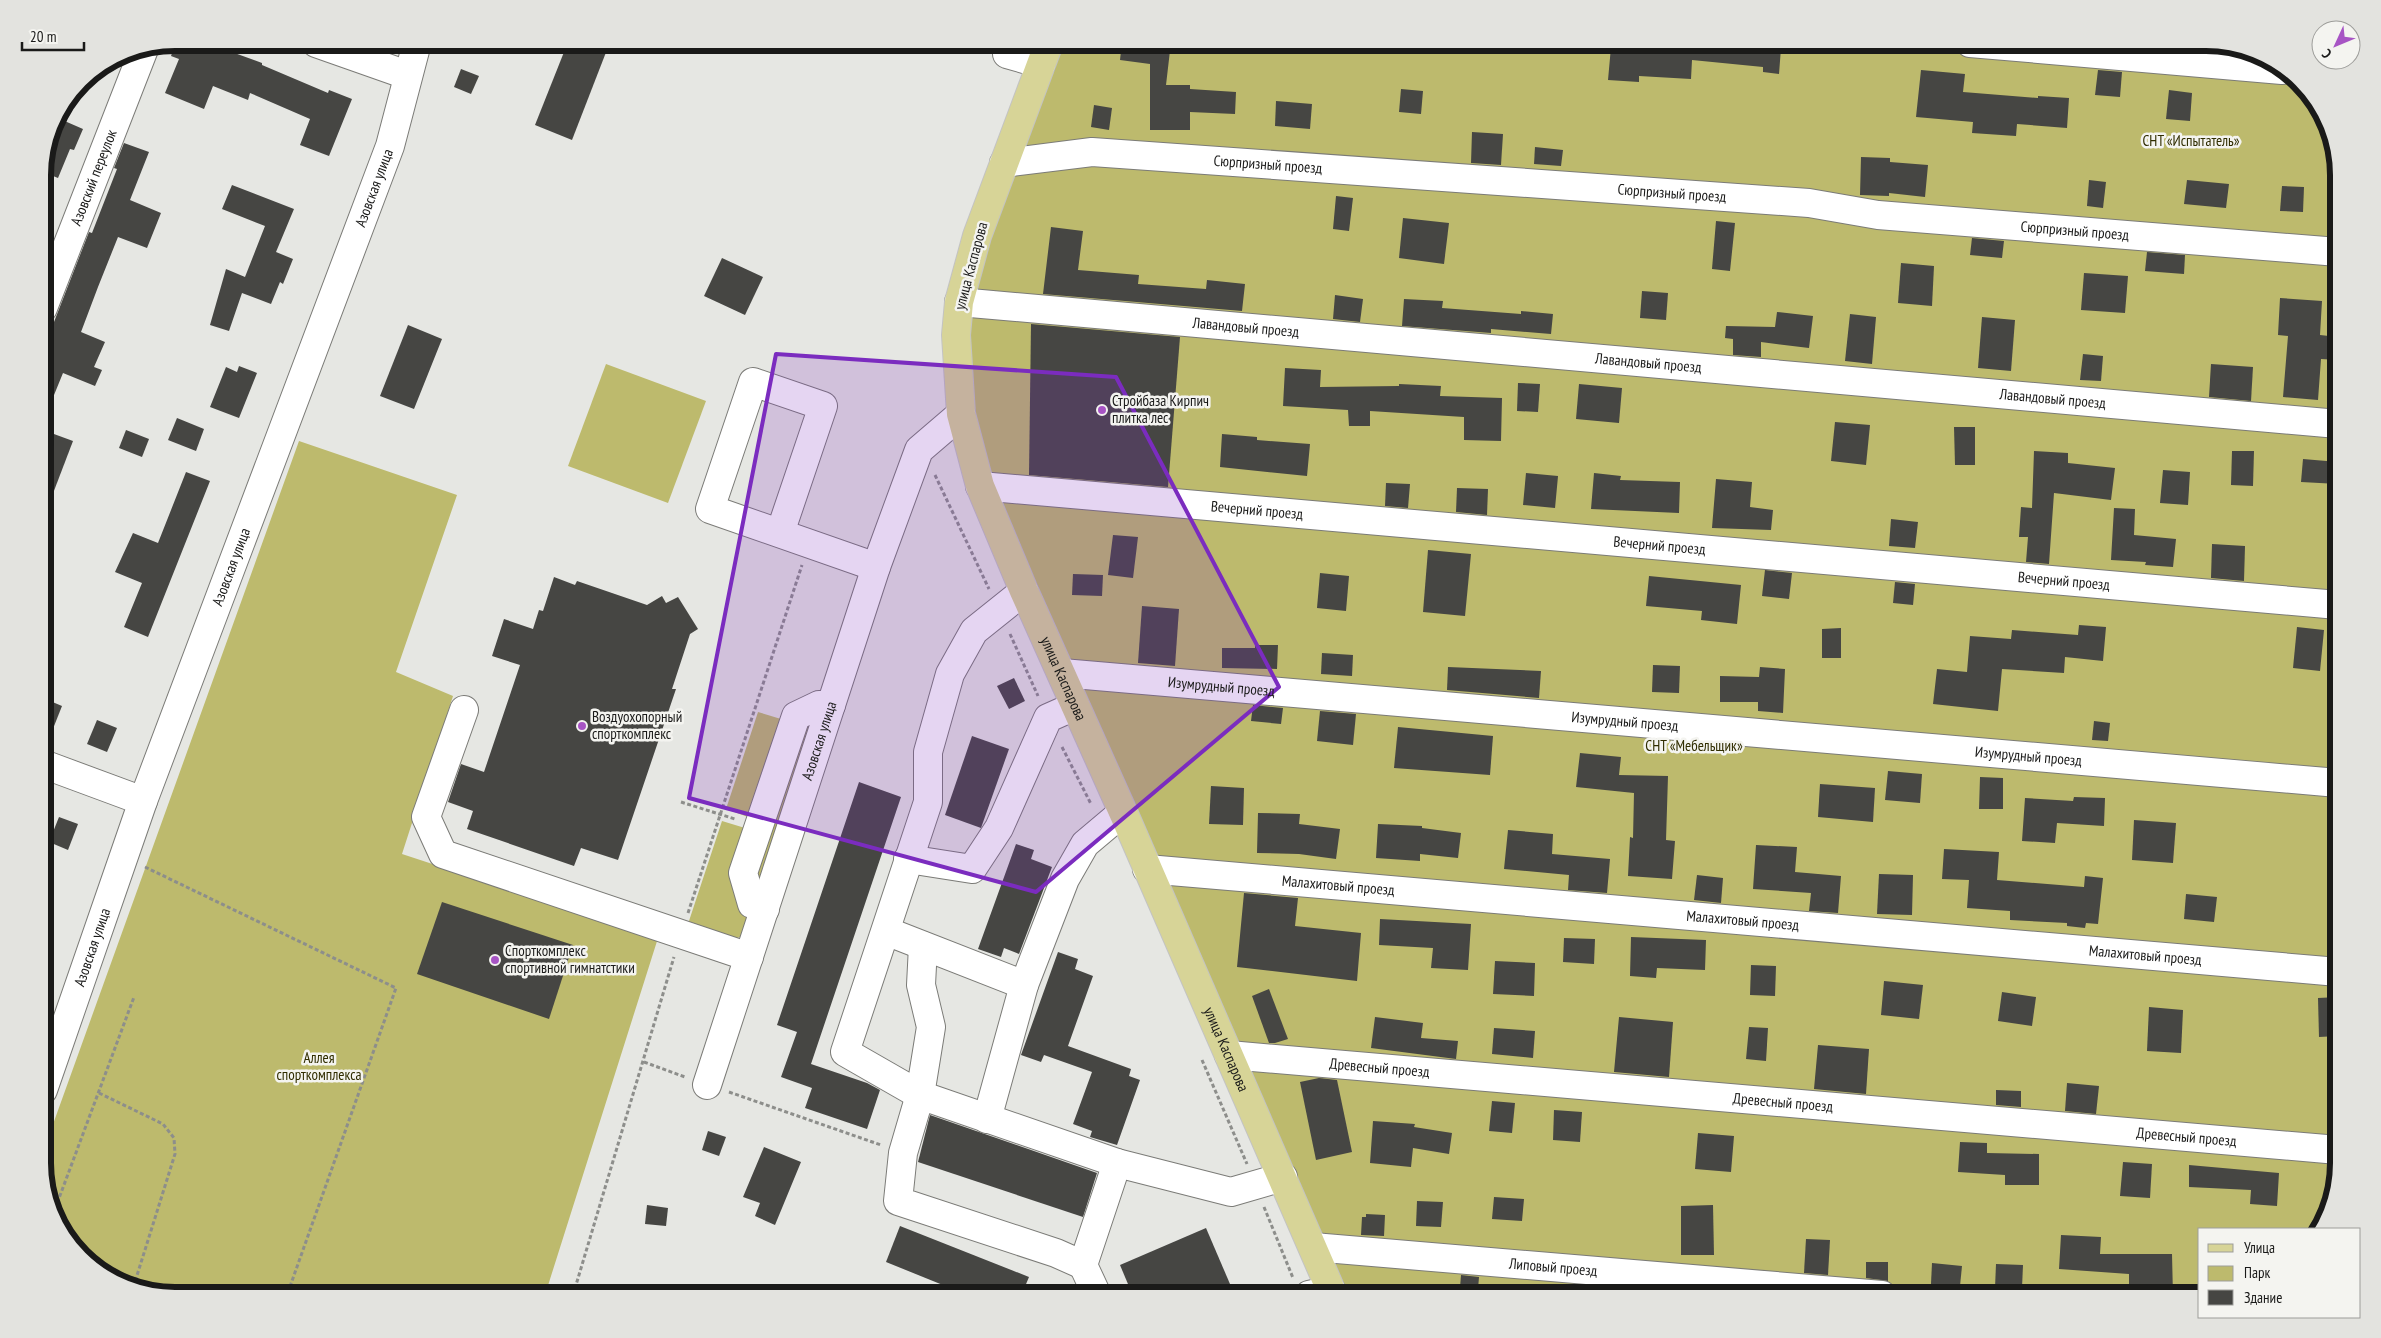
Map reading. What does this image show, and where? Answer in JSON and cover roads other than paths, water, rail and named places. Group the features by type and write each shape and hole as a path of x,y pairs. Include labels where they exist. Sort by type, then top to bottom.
{"main road":[{"name":"улица Каспарова","path":"1045,53 977,236 959,302 956,335 961,414 980,486 1062,673 1113,820 1147,869 1283,1177 1313,1247 1317,1287"}],"street":[{"path":"340,51 407,76"},
{"name":"Азовская улица","path":"52,1064 143,801 390,146 415,51"},
{"path":"1008,51 1007,54 1045,53"},
{"path":"2070,51 2269,69"},
{"name":"Азовский переулок","path":"52,285 141,56"},
{"name":"Сюрпризный проезд","path":"1004,163 1092,152 1809,203 1878,215 2329,251"},
{"name":"Лавандовый проезд","path":"959,302 2329,423"},
{"path":"780,533 823,406 753,382 710,509 876,567"},
{"name":"Азовская улица","path":"707,1085 876,567 919,450 961,414"},
{"name":"Вечерний проезд","path":"980,486 2329,604"},
{"path":"1024,590 974,631 950,674 928,752 928,802 845,1052 920,1095 1117,1163 1231,1192 1283,1177"},
{"name":"Изумрудный проезд","path":"1062,673 2330,782"},
{"path":"765,909 752,904 742,873 796,716 819,704 831,705"},
{"path":"908,859 972,869 999,828 1048,718 1075,706"},
{"path":"464,710 426,817 443,854 749,957"},
{"path":"52,767 143,801"},
{"path":"987,1119 1024,985 1065,879 1085,844 1113,820"},
{"name":"Малахитовый проезд","path":"1147,869 2330,971"},
{"path":"886,931 1024,985"},
{"path":"923,946 921,985 931,1027 920,1095 903,1152 898,1201 1056,1253 1083,1265 1093,1287"},
{"name":"Древесный проезд","path":"1229,1054 2330,1149"},
{"path":"1083,1265 1117,1163"},
{"name":"Липовый проезд","path":"1313,1247 1777,1287"}],"place":[{"name":"Стройбаза Кирпич плитка лес","path":"1102,410"},
{"name":"Воздуохопорный спорткомплекс","path":"582,726"},
{"name":"Спорткомплекс спортивной гимнатстики","path":"495,960"}],"park label":[{"name":"СНТ «Испытатель»","path":"2191,141"},
{"name":"СНТ «Мебельщик»","path":"1694,746"},
{"name":"Аллея спорткомплекса","path":"319,1066"}]}
